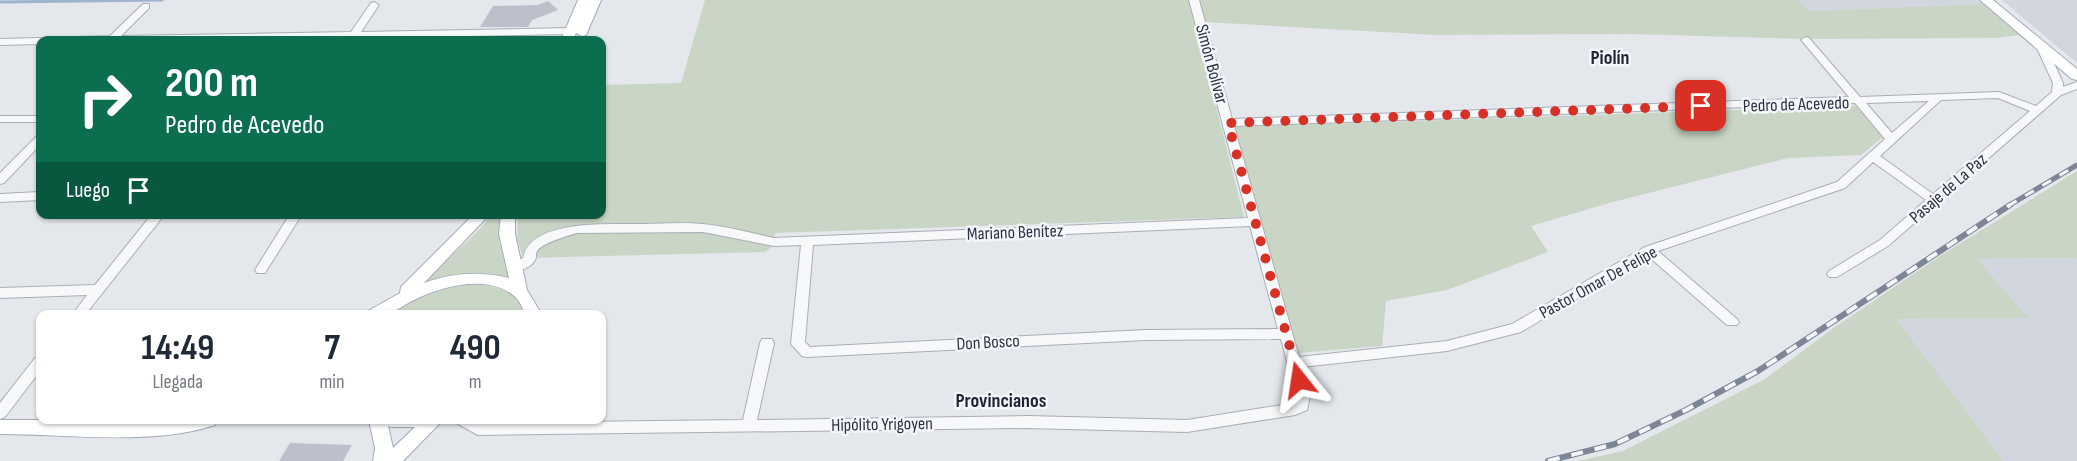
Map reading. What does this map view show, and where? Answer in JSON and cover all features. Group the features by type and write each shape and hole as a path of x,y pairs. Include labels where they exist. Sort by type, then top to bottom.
{"main road":[{"path":"572,36 584,0"},
{"path":"573,36 595,0"},
{"path":"1986,0 2077,76"},
{"path":"382,310 401,297 478,219"},
{"path":"508,219 507,234 520,292"},
{"path":"401,297 434,285 467,279 488,280 505,284 520,292 532,310"},
{"path":"25,426 41,424"},
{"path":"0,427 147,430 191,424"},
{"path":"379,424 384,447 382,461"},
{"path":"391,461 430,424"}],"street":[{"name":"Simón Bolívar","path":"1194,0 1303,396 1302,406"},
{"path":"353,36 374,5"},
{"path":"116,36 146,6"},
{"path":"1806,40 1891,139"},
{"path":"0,42 36,41"},
{"path":"2041,46 2058,83 2057,93"},
{"name":"Pasaje de La Paz","path":"1833,274 1884,243 2057,93 2077,85"},
{"name":"Pedro de Acevedo","path":"1228,123 1858,102 1999,95 2038,110"},
{"name":"Pastor Omar De Felipe","path":"1294,363 1417,350 1475,340 1508,330 1557,305 1649,250 1841,185 1937,99"},
{"path":"0,119 36,118"},
{"path":"0,180 36,143"},
{"path":"1872,156 1934,200"},
{"path":"0,198 36,196"},
{"path":"82,310 155,219"},
{"path":"261,270 293,219"},
{"name":"Mariano Benítez","path":"514,267 529,260 531,250 538,244 559,233 577,229 703,228 774,242 1255,222"},
{"name":"Don Bosco","path":"807,241 798,344 807,352 1146,335 1286,334"},
{"path":"1649,250 1732,322"},
{"path":"0,293 98,290"},
{"path":"749,425 766,343"},
{"path":"0,413 36,367"},
{"name":"Hipólito Yrigoyen","path":"470,424 478,429 1027,422 1187,426 1302,406"}],"shaded area":[{"path":"1798,0 1979,0 1983,4 1809,11"},
{"path":"2002,0 2077,0 2077,63"},
{"path":"2077,258 2077,461 2004,461 1895,319 2027,318 1976,259"}],"green space":[{"path":"705,0 1189,0 1244,217 775,233 773,246 765,252 523,258 517,239 518,219 606,219 606,85 681,83"},
{"path":"1199,0 1798,0 1809,11 1983,4 2019,35 1994,38 1805,39 1631,34 1437,35 1205,22"},
{"path":"1856,106 1883,137 1861,155 1788,158 1613,202 1531,226 1548,252 1447,290 1386,301 1382,346 1297,353 1258,221 1234,127"},
{"path":"2077,171 2077,258 1977,259 2028,318 1896,319 2004,461 1577,461 1623,451 1765,379 1835,327 1943,254"},
{"path":"488,219 501,219 499,241 509,278 493,276 419,286"},
{"path":"469,283 486,285 511,294 524,310 392,310 430,290"}],"building":[{"path":"548,1 558,10 532,20 528,27 480,27 493,6 538,5"},
{"path":"290,443 352,445 343,461 279,461"}],"waterway":[{"path":"0,2 162,0"}],"railway":[{"path":"2008,206 2077,165"},
{"path":"1548,461 1615,444 1686,410 1758,371 2010,205"}],"district":[{"name":"Piolín","path":"1610,57"},
{"name":"Provincianos","path":"1001,400"}],"route":[{"path":"1299,380 1228,123 1701,106"}]}
